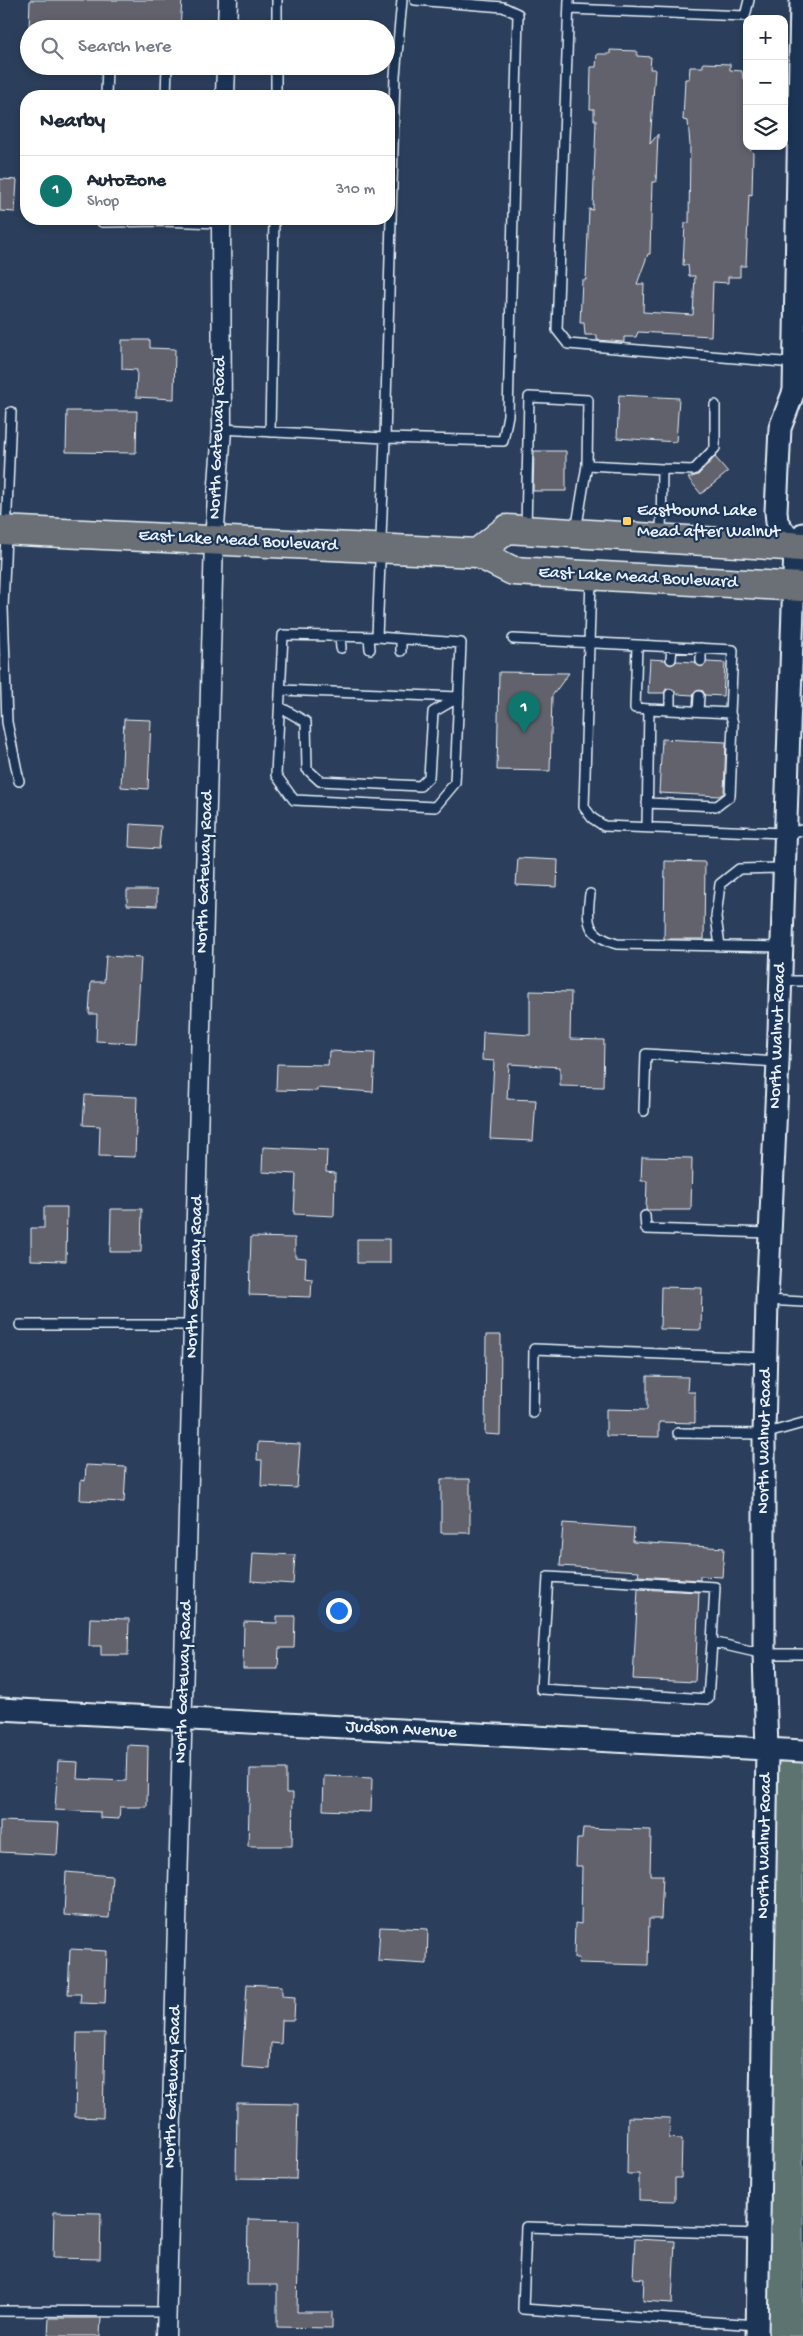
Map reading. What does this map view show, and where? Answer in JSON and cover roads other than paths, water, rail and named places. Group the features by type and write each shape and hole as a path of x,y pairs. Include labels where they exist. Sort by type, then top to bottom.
{"main road":[{"path":"477,552 507,529 661,538 800,542"},
{"name":"East Lake Mead Boulevard","path":"3,530 477,552 513,572 799,587"}],"street":[{"path":"227,20 228,0"},
{"path":"800,542 776,522 776,511 780,428 798,400 794,363 799,259 802,14"},
{"path":"225,90 226,75"},
{"name":"North Gateway Road","path":"166,2336 214,540 222,429 221,225"},
{"name":"North Walnut Road","path":"757,2330 767,1750 764,1654 764,1434 767,1300 778,1062 783,868 794,832 800,542"},
{"name":"Judson Avenue","path":"0,1709 803,1751"}],"lane":[{"path":"277,0 277,20"},
{"path":"395,90 402,0"},
{"path":"222,429 385,438 504,441 508,415 518,14 503,7 415,0"},
{"path":"749,0 745,16 569,5 557,330 568,344 794,363"},
{"path":"106,90 107,75"},
{"path":"166,90 167,75"},
{"path":"276,75 276,90"},
{"path":"270,432 274,225"},
{"path":"370,649 373,637 381,548 391,225"},
{"path":"526,530 529,397 588,400 587,465 576,533"},
{"path":"587,465 694,470 715,448 714,405"},
{"path":"11,412 3,530 3,608 7,722 19,781"},
{"path":"661,538 662,469"},
{"path":"591,576 584,807 592,818 604,826 794,832"},
{"path":"283,635 340,636 461,643 455,783 435,807 294,800 276,775 283,635"},
{"path":"340,636 341,648"},
{"path":"401,639 401,651"},
{"path":"513,640 733,650 730,713 733,723 730,796 717,806 647,803"},
{"path":"638,645 635,708 730,713"},
{"path":"671,659 672,647"},
{"path":"701,648 701,661"},
{"path":"344,683 345,693"},
{"path":"281,690 345,693 371,689 401,690 459,697"},
{"path":"670,694 670,710"},
{"path":"698,711 699,696"},
{"path":"280,706 306,722 307,769 320,781 420,786 429,776 433,712 459,697"},
{"path":"647,828 649,709"},
{"path":"720,946 716,917 720,884 739,869 783,868"},
{"path":"590,894 587,922 593,932 606,941 628,946 781,947"},
{"path":"780,981 803,982"},
{"path":"644,1111 646,1054 778,1062"},
{"path":"645,1216 646,1229 769,1233"},
{"path":"767,1300 803,1302"},
{"path":"20,1325 193,1325"},
{"path":"533,1413 534,1349 766,1358"},
{"path":"678,1433 764,1434 803,1423"},
{"path":"548,1577 715,1587 712,1642 708,1699 541,1689 548,1577"},
{"path":"712,1642 764,1654 803,1654"},
{"path":"757,2330 523,2309 526,2227 759,2234"},
{"path":"0,2311 167,2312"}],"place":[{"name":"Eastbound Lake Mead after Walnut","path":"627,521"},
{"name":"AutoZone","path":"524,733"}]}
